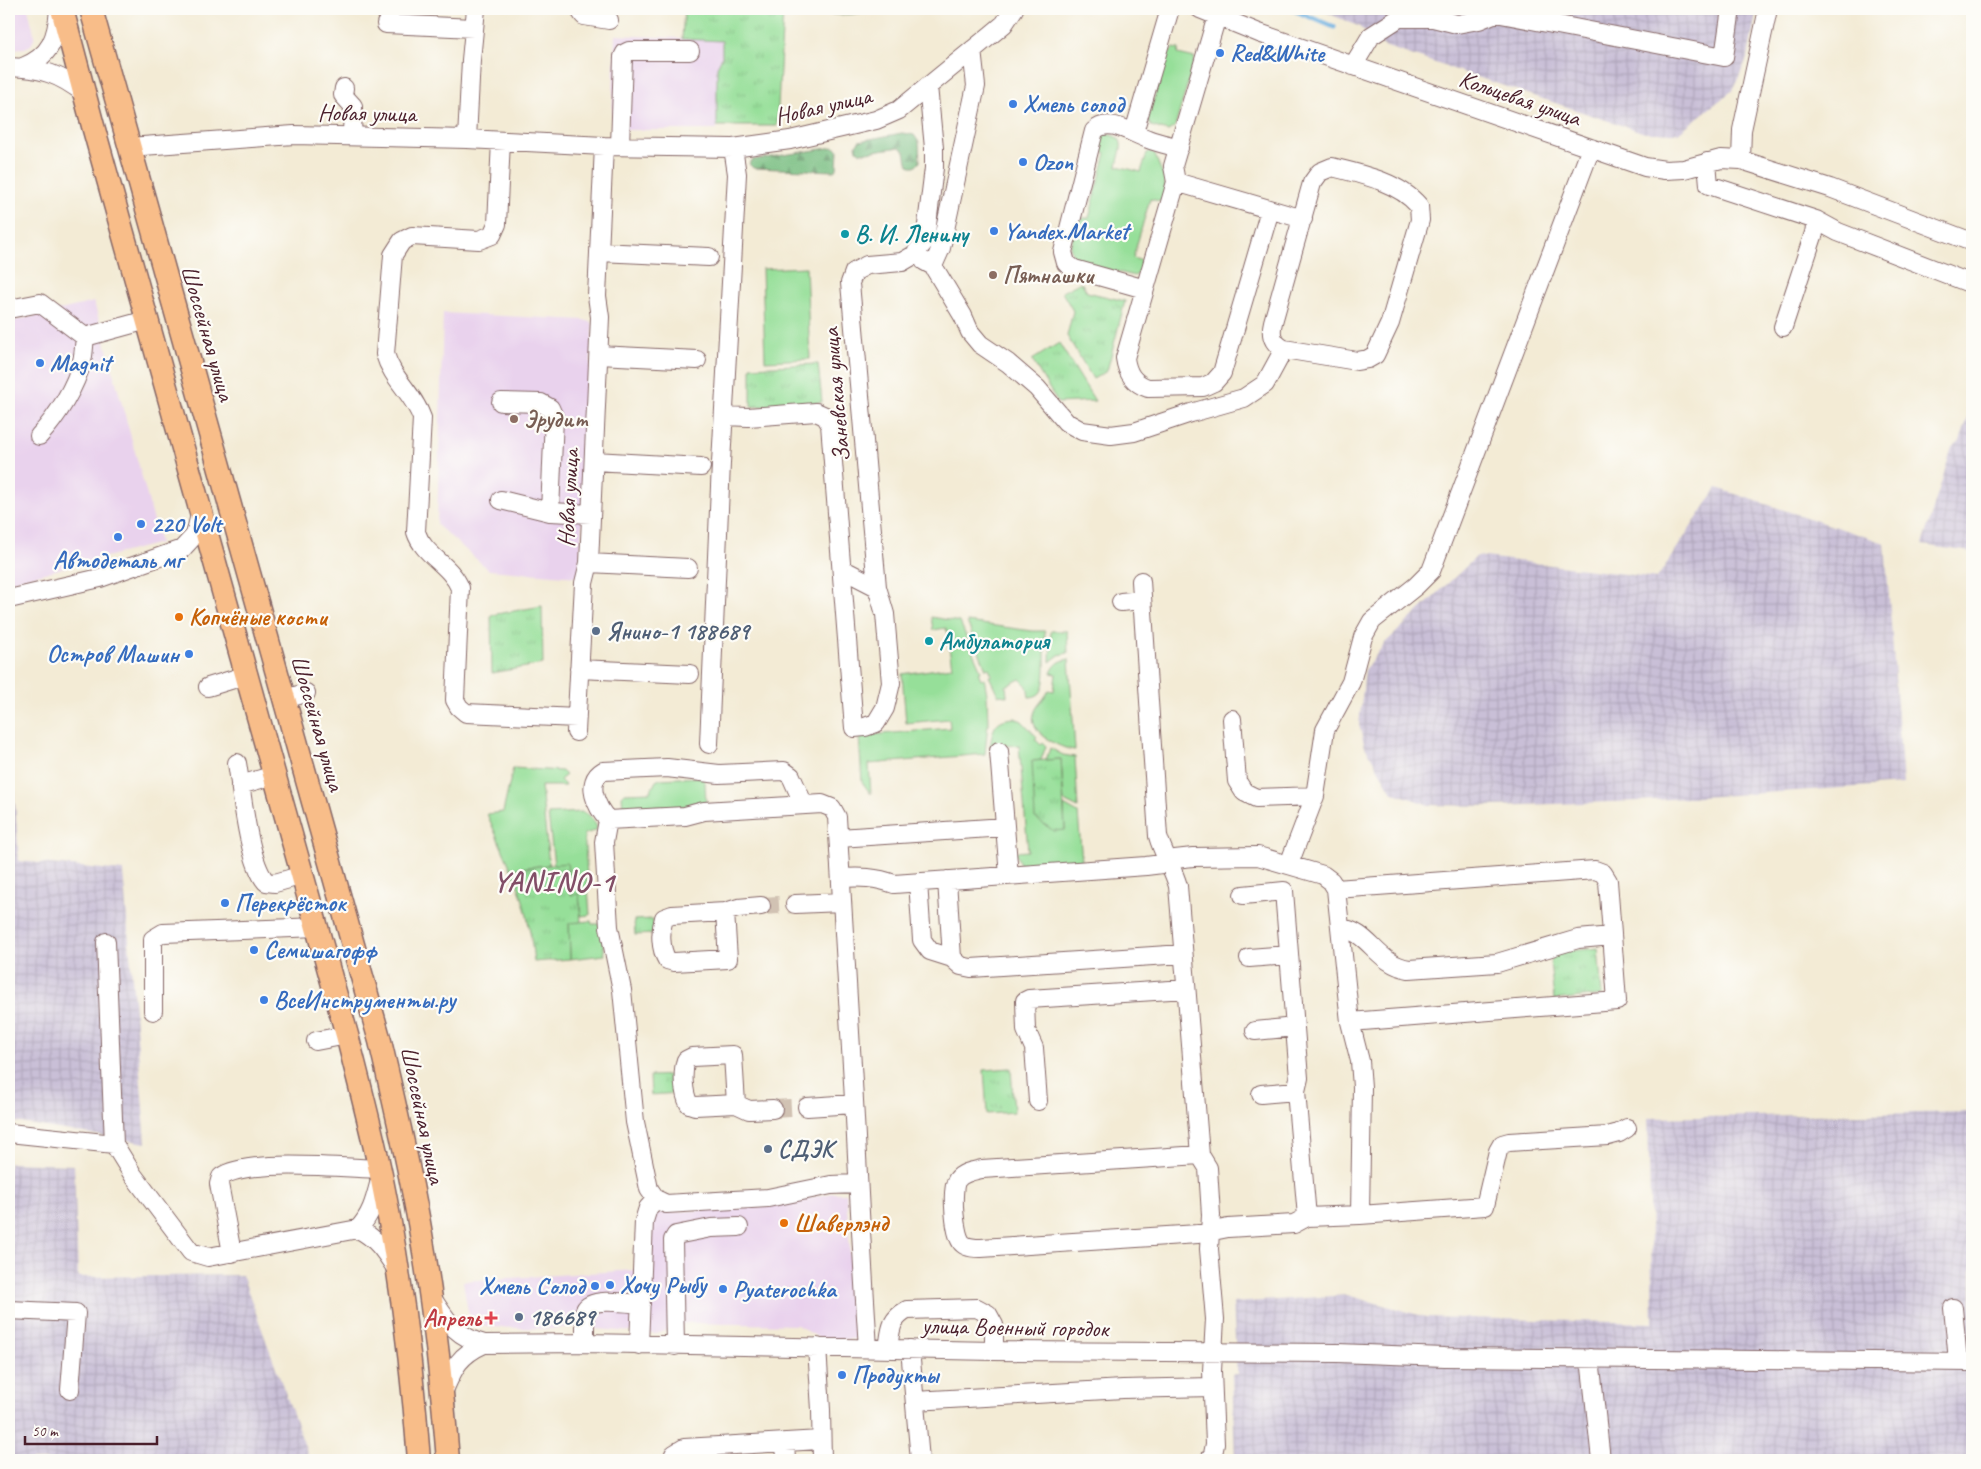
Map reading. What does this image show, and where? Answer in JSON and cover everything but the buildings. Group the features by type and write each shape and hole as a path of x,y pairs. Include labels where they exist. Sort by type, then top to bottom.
{"main road":[{"path":"60,9 347,1035 380,1172 397,1271 414,1396 418,1458"},
{"name":"Шоссейная улица","path":"91,9 380,1041 404,1144 431,1296 448,1460"}],"street":[{"path":"16,67 32,63 43,55 52,44 58,25 60,9"},
{"path":"468,139 476,9"},
{"path":"579,9 584,16 609,20"},
{"name":"Новая улица","path":"129,147 294,135 352,135 612,146 733,148 790,140 876,120 899,110 1004,24 1014,9"},
{"path":"1134,132 1170,9"},
{"name":"Кольцевая улица","path":"1200,9 1353,66 1645,168 1684,169 1721,159 1741,160 1830,188 1972,242"},
{"path":"1353,66 1371,36 1399,18 1433,18 1457,24 1479,20 1496,13 1522,14 1724,57 1731,9"},
{"path":"1741,160 1742,130 1768,9"},
{"path":"1217,16 1173,166 1176,182 1125,358 1126,368 1132,378 1141,386 1148,388 1203,386 1214,382 1222,373 1270,210"},
{"path":"386,24 474,28"},
{"path":"933,266 940,248 976,86 972,50"},
{"path":"612,146 625,54 629,51 690,52"},
{"path":"16,67 56,74 85,94"},
{"path":"928,86 934,168 925,241 914,255 933,266 963,316 970,332 980,344 1008,363 1037,388 1066,422 1082,431 1111,435 1134,432 1244,398 1265,384 1284,349"},
{"path":"344,88 343,95 353,106 352,135"},
{"path":"1145,289 1074,270 1066,263 1064,252 1094,131 1099,126 1106,124 1179,148"},
{"name":"Новая улица","path":"501,141 497,224 492,235 479,240 412,236 402,241 393,255 385,354 389,367 418,406 422,418 416,532 419,541 457,578 460,588 455,700 459,708 466,713 576,725 584,583 589,563 594,461 600,318 597,296 599,252 612,146"},
{"path":"709,744 720,472 725,416 737,174 733,148"},
{"path":"1289,864 1315,796 1325,730 1352,682 1363,638 1372,621 1416,586 1431,571 1435,563 1591,148"},
{"path":"1707,162 1709,185 1816,220 1838,232 1972,284"},
{"path":"1332,167 1384,181 1415,201 1419,206 1421,213 1390,323 1375,355 1368,359 1357,361 1284,349 1278,346 1272,338 1271,329 1303,219 1315,177 1320,172 1332,167"},
{"path":"1176,182 1303,219"},
{"path":"1783,326 1814,233 1816,220"},
{"path":"599,252 709,257"},
{"name":"Заневская улица","path":"842,569 854,728 865,727 876,723 885,708 891,684 885,614 877,587 850,283 854,272 867,266 902,262 914,255"},
{"path":"9,309 40,303 85,337"},
{"path":"85,337 147,320"},
{"path":"39,436 64,404 82,360 85,337"},
{"path":"599,356 697,360"},
{"path":"501,402 541,403 550,408 554,417 550,512"},
{"path":"725,416 748,417 816,412 824,416 830,424 842,569 877,587"},
{"path":"594,461 701,467"},
{"path":"501,500 550,512 591,514"},
{"path":"9,599 100,578 182,549 195,535 201,510"},
{"path":"182,549 201,555 218,572"},
{"path":"589,563 688,568"},
{"path":"1141,580 1158,836 1163,853 1174,870 1178,886 1200,1155 1208,1168 1211,1215 1209,1249 1215,1319 1212,1386 1215,1444 1213,1454 1209,1460"},
{"path":"1121,602 1142,600"},
{"path":"579,669 690,674"},
{"path":"208,687 247,675"},
{"path":"284,699 306,693"},
{"path":"1232,719 1237,781 1244,792 1256,798 1315,796"},
{"path":"999,752 1009,876"},
{"path":"237,763 248,832 260,874 266,882 275,883 303,875"},
{"path":"608,820 599,810 594,796 596,775 603,771 667,768 719,774 784,771 790,776 804,805"},
{"path":"240,785 275,775"},
{"path":"608,820 685,816 704,811 822,804 832,808 837,817 868,1348"},
{"path":"608,820 604,842 609,927 622,990 635,1122 649,1189 656,1199 666,1204 768,1198 831,1185 857,1184"},
{"path":"838,838 1005,827"},
{"path":"841,878 881,879 894,884 1146,866 1193,857 1258,856 1323,875 1331,881 1336,889 1350,1022 1360,1060 1362,1087 1360,1215"},
{"path":"1336,889 1595,870 1603,873 1608,881 1617,1001 1350,1022"},
{"path":"947,880 952,958"},
{"path":"918,882 922,940 930,951 952,958 961,966 971,968 1183,954"},
{"path":"1243,895 1284,892 1299,1078 1296,1091 1307,1217"},
{"path":"795,904 842,902"},
{"path":"725,912 738,908 761,906"},
{"path":"153,1011 153,939 163,933 318,927"},
{"path":"1340,928 1350,929 1358,934 1387,961 1398,967 1409,969 1497,963 1578,939 1612,936"},
{"path":"106,942 114,1144 133,1175 191,1252 208,1257 358,1229 369,1234 380,1244 397,1271"},
{"path":"1249,958 1289,955"},
{"path":"1038,1101 1034,1048 1026,1030 1025,1001 1029,999 1186,989"},
{"path":"1255,1031 1295,1027"},
{"path":"316,1041 347,1035"},
{"path":"1261,1094 1296,1091"},
{"path":"736,1104 749,1110 773,1109"},
{"path":"807,1107 854,1104"},
{"path":"1200,1155 969,1171 958,1179 954,1188 957,1234 962,1244 972,1248 982,1248 1198,1234 1228,1228 1294,1224 1307,1217 1485,1206 1498,1151 1502,1144 1608,1136 1628,1128"},
{"path":"9,1133 114,1144"},
{"path":"232,1253 219,1184 221,1177 228,1172 267,1166 380,1172 374,1205 367,1219 358,1229"},
{"path":"639,1345 644,1222 648,1208 656,1199"},
{"path":"674,1346 674,1240 676,1235 680,1232 711,1228 739,1227"},
{"path":"431,1296 448,1323 458,1333 470,1340 484,1344"},
{"path":"585,1343 585,1310 587,1306 592,1303 605,1302 641,1304"},
{"path":"888,1349 892,1325 897,1316 907,1310 977,1308 988,1314 994,1325 994,1351"},
{"path":"1953,1308 1965,1362"},
{"path":"9,1310 76,1313 70,1390"},
{"name":"улица Военный городок","path":"484,1344 585,1343 994,1351 1965,1362"},
{"path":"442,1395 454,1368 462,1357 472,1349 484,1344"},
{"path":"817,1348 822,1460"},
{"path":"910,1349 920,1460"},
{"path":"1590,1358 1601,1460"},
{"path":"915,1401 1212,1386"},
{"path":"672,1460 674,1454 684,1448 820,1440"},
{"path":"785,1443 786,1460"}],"shaded area":[{"path":"9,9 28,9 34,33 31,45 25,48 9,49"},
{"path":"1318,9 1757,9 1748,56 1733,90 1678,133 1645,133 1384,46 1358,26"},
{"path":"615,35 722,40 722,57 717,67 717,130 612,130"},
{"path":"94,302 160,543 9,582 9,322"},
{"name":"Эрудит","path":"443,313 584,320 593,323 579,577 489,570 437,525"},
{"path":"1972,406 1972,552 1922,545 1952,447 1960,441"},
{"path":"1717,488 1885,543 1903,784 1639,801 1493,806 1429,805 1392,792 1365,747 1359,725 1365,670 1385,643 1477,556 1657,578"},
{"path":"9,715 19,861 123,871 146,1143 9,1121"},
{"path":"1972,1112 1972,1460 1235,1460 1232,1374 1237,1374 1233,1303 1347,1295 1426,1317 1653,1323 1648,1118"},
{"path":"9,1163 74,1165 78,1277 242,1275 310,1460 9,1460"},
{"path":"833,1193 846,1193 856,1339 821,1339 797,1325 686,1323 656,1334 574,1327 551,1329 489,1327 480,1325 472,1320 468,1312 463,1281 636,1270 638,1214 769,1206"}],"green space":[{"path":"684,9 904,9 842,15 783,12 777,126 717,126 717,67 722,57 722,41 682,39"},
{"path":"1174,48 1179,49 1178,54 1195,58 1175,127 1168,131 1151,126 1148,121 1167,55"},
{"path":"902,133 914,135 919,142 920,162 915,166 910,166 907,162 905,151 900,147 861,153 857,150 856,145 859,141"},
{"path":"1102,135 1113,136 1120,141 1121,149 1117,166 1141,172 1147,153 1152,152 1155,155 1165,183 1163,202 1150,199 1133,258 1145,262 1140,273 1134,276 1078,262 1073,258 1070,246 1078,221 1083,218 1089,218 1106,153 1099,149 1098,145"},
{"path":"834,147 838,149 837,169 834,171 753,168 749,164 752,160"},
{"path":"806,267 810,359 765,361 762,269"},
{"path":"1081,282 1087,292 1125,301 1107,371 1093,379 1067,336 1073,311 1062,292"},
{"path":"1059,343 1095,401 1058,403 1032,360"},
{"path":"818,364 822,402 751,407 751,367"},
{"path":"542,606 543,664 492,673 491,615"},
{"path":"931,617 960,622 981,671 978,672 981,679 984,678 987,694 988,723 985,754 869,764 871,794 862,782 859,736 950,728 949,719 906,723 902,674 952,667 946,628 933,630"},
{"path":"967,622 1045,631 1045,673 1040,693 1029,697 1027,686 1020,679 1006,686 1007,696 998,695 989,676 992,675 989,668 986,669"},
{"path":"1051,631 1067,631 1068,653 1059,655 1050,662"},
{"path":"1069,659 1075,750 1054,743 1040,733 1033,721 1035,711 1049,690 1054,691 1056,674 1051,673 1058,663"},
{"path":"1015,718 1022,721 1037,737 1035,739 1041,745 1043,743 1046,746 1041,760 1032,761 1065,830 1064,805 1078,813 1082,861 1020,864 1015,852 1028,851 1019,745 990,747 996,726 1003,720"},
{"path":"1050,748 1063,755 1075,757 1078,808 1064,801 1061,759 1046,760"},
{"path":"1061,759 1065,830 1054,831 1035,818 1032,761"},
{"path":"513,768 562,771 566,775 560,780 566,786 541,786 549,865 511,869 487,814 503,812"},
{"path":"703,778 705,782 706,803 692,803 688,806 623,808 622,796 625,793 650,792 656,781 660,779"},
{"path":"582,812 595,822 597,828 595,831 584,834 590,915 581,916 579,895 571,895 567,863 554,865 548,814"},
{"path":"567,863 571,895 579,894 581,922 569,923 570,959 534,962 527,914 511,869"},
{"path":"653,919 654,934 635,935 634,920"},
{"path":"591,921 592,924 600,924 605,955 570,959 569,923"},
{"path":"1598,948 1602,995 1554,1000 1550,961 1558,952"},
{"path":"1011,1068 1014,1112 987,1114 984,1070"},
{"path":"677,1075 678,1093 651,1095 650,1076"}],"waterway":[{"path":"1291,9 1334,27"}],"tunnel":[{"path":"761,906 795,904"},
{"path":"773,1109 807,1107"}],"place":[{"name":"Red&White","path":"1220,53"},
{"name":"Хмель солод","path":"1013,104"},
{"name":"Ozon","path":"1023,162"},
{"name":"Yandex.Market","path":"994,231"},
{"name":"В. И. Ленину","path":"845,234"},
{"name":"Пятнашки","path":"993,275"},
{"name":"Magnit","path":"40,363"},
{"name":"Эрудит","path":"514,419"},
{"name":"220 Volt","path":"141,524"},
{"name":"Автодеталь мг","path":"118,537"},
{"name":"Копчёные кости","path":"179,617"},
{"name":"Янино-1 188689","path":"596,631"},
{"name":"Амбулатория","path":"929,641"},
{"name":"Остров Машин","path":"189,654"},
{"name":"Перекрёсток","path":"225,903"},
{"name":"Семишагофф","path":"254,950"},
{"name":"ВсеИнструменты.ру","path":"264,1000"},
{"name":"СДЭК","path":"768,1149"},
{"name":"Шаверлэнд","path":"784,1223"},
{"name":"Хочу Рыбу","path":"610,1285"},
{"name":"Хмель Солод","path":"595,1286"},
{"name":"Pyaterochka","path":"723,1289"},
{"name":"186689","path":"519,1317"},
{"name":"Апрель","path":"491,1318"},
{"name":"Продукты","path":"842,1375"}],"district":[{"name":"YANINO-1","path":"554,881"}]}
